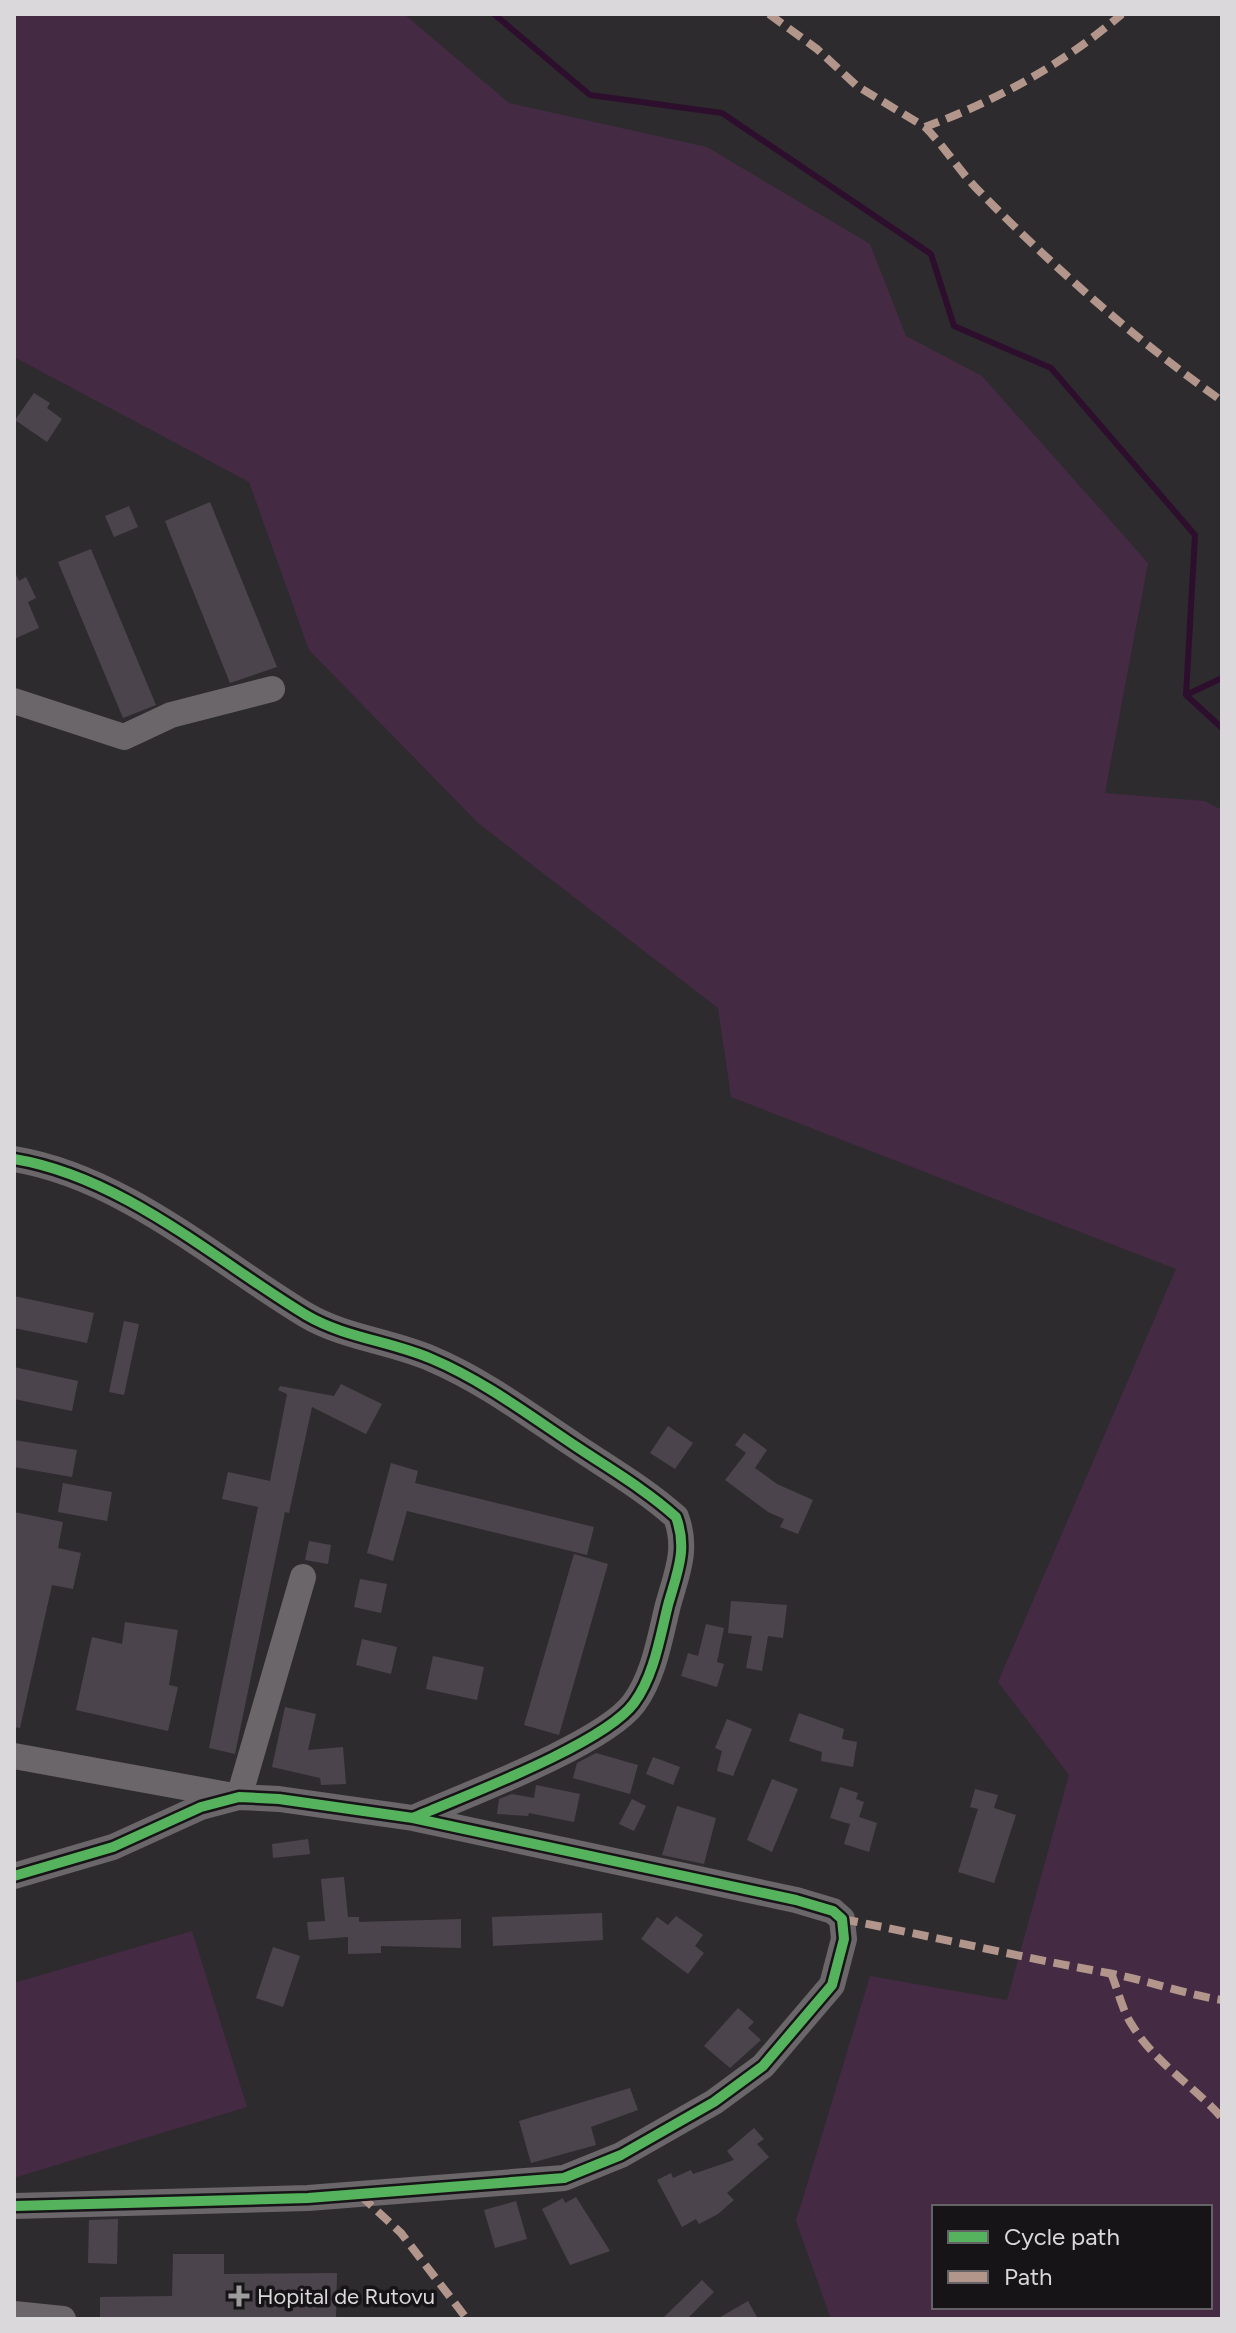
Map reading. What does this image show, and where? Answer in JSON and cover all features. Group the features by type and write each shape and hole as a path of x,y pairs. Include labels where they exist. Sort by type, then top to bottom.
{"street":[{"path":"14,701 124,737 171,715 272,689"},
{"path":"14,1159 64,1170 192,1238 334,1330 400,1346 500,1395 676,1517 684,1538 680,1560 654,1663 634,1703 606,1727 530,1767 413,1818"},
{"path":"239,1797 303,1577"},
{"path":"14,1756 239,1797 279,1799 413,1818 508,1836 833,1911 842,1919 844,1939 832,1985 763,2066 714,2102 621,2155 564,2178 308,2198 14,2206"},
{"path":"14,1876 113,1847 201,1807 239,1797"},
{"path":"19,2314 63,2319"}],"shaded area":[{"path":"14,14 404,14 509,103 707,147 870,244 906,336 982,376 1148,563 1105,793 1204,801 1222,810 1222,2319 831,2319 796,2221 870,1976 1007,2000 1069,1775 998,1682 1176,1269 731,1097 718,1008 478,823 309,650 249,482 14,357"},
{"path":"192,1931 247,2107 14,2178 14,1983"}],"building":[{"path":"34,393 50,403 47,408 62,419 47,442 15,420"},
{"path":"210,502 277,667 230,683 165,521"},
{"path":"129,506 138,527 114,537 105,516"},
{"path":"91,549 156,705 123,718 58,562"},
{"path":"14,570 19,581 26,577 36,598 28,602 39,628 14,639"},
{"path":"14,1296 94,1313 87,1343 14,1328"},
{"path":"124,1321 139,1324 124,1395 109,1392"},
{"path":"14,1367 78,1381 72,1411 14,1399"},
{"path":"341,1384 382,1404 366,1434 312,1407 289,1513 285,1512 235,1754 209,1748 258,1507 222,1499 228,1472 270,1481 287,1394 278,1390 280,1386 334,1396"},
{"path":"668,1426 693,1443 675,1469 650,1453"},
{"path":"744,1433 767,1450 755,1468 777,1484 813,1500 798,1534 780,1527 784,1519 768,1512 725,1480 746,1453 735,1445"},
{"path":"14,1440 77,1450 72,1477 14,1467"},
{"path":"391,1463 418,1471 415,1483 594,1527 587,1555 407,1511 393,1561 367,1553"},
{"path":"63,1483 112,1492 107,1521 58,1512"},
{"path":"14,1512 63,1522 58,1548 81,1553 73,1589 52,1585 20,1728 14,1727"},
{"path":"309,1541 331,1545 328,1564 305,1560"},
{"path":"574,1554 608,1564 559,1735 524,1725"},
{"path":"360,1579 387,1584 381,1613 354,1607"},
{"path":"731,1601 787,1605 783,1638 768,1636 762,1671 746,1668 752,1636 728,1633"},
{"path":"125,1622 178,1630 169,1685 178,1687 168,1731 76,1710 92,1637 122,1644"},
{"path":"706,1624 724,1628 717,1662 724,1664 717,1687 681,1676 688,1653 698,1656"},
{"path":"362,1639 397,1647 391,1674 356,1665"},
{"path":"433,1656 484,1667 477,1700 426,1689"},
{"path":"285,1707 316,1714 308,1750 343,1747 346,1784 321,1785 320,1778 272,1767"},
{"path":"799,1713 844,1729 842,1739 857,1742 853,1767 821,1761 822,1752 789,1741"},
{"path":"727,1719 752,1729 733,1776 717,1771 722,1751 715,1748"},
{"path":"596,1753 638,1765 630,1794 573,1778 577,1763"},
{"path":"653,1757 680,1767 673,1785 646,1774"},
{"path":"772,1779 798,1789 772,1852 747,1840"},
{"path":"536,1785 580,1794 574,1822 529,1813 528,1816 497,1814 499,1799 512,1794 534,1798"},
{"path":"840,1787 858,1793 856,1799 864,1802 859,1817 877,1823 869,1852 844,1844 850,1824 830,1818"},
{"path":"975,1789 998,1795 994,1808 1016,1815 994,1883 958,1872 978,1809 970,1807"},
{"path":"632,1799 646,1806 634,1831 619,1824"},
{"path":"677,1806 716,1818 704,1864 662,1855"},
{"path":"308,1839 310,1854 273,1858 272,1844"},
{"path":"344,1877 348,1917 359,1917 359,1922 461,1919 461,1948 381,1946 381,1953 348,1954 348,1937 309,1940 307,1922 325,1921 321,1879"},
{"path":"602,1913 603,1940 493,1946 492,1917"},
{"path":"676,1916 703,1935 695,1946 704,1953 688,1974 641,1939 657,1917 668,1925"},
{"path":"273,1947 300,1956 283,2007 256,1998"},
{"path":"738,2008 754,2022 748,2028 761,2040 730,2068 704,2046"},
{"path":"630,2088 638,2110 591,2127 596,2145 531,2163 519,2121"},
{"path":"754,2128 764,2139 757,2144 769,2157 727,2193 734,2200 718,2214 699,2224 696,2219 682,2227 657,2180 671,2173 673,2178 691,2170 693,2174 734,2160 727,2151"},
{"path":"576,2197 610,2251 570,2265 542,2209 563,2198 565,2203"},
{"path":"516,2201 527,2239 495,2248 484,2210"},
{"path":"118,2219 117,2264 88,2263 89,2220"},
{"path":"173,2254 224,2254 224,2274 337,2273 336,2319 100,2319 100,2297 172,2296"},
{"path":"702,2280 714,2292 687,2319 662,2319"},
{"path":"748,2301 758,2319 717,2319"}],"waterway":[{"path":"494,14 590,95 722,113 931,254 954,326 1051,368 1195,535 1186,695 1222,728"},
{"path":"1186,695 1222,678"}],"marked path":[{"path":"769,14 817,49 857,86 925,127 1029,79 1077,49 1122,14"},
{"path":"925,127 976,188 1064,273 1157,352 1222,401"},
{"path":"842,1919 1122,1976 1222,2000"},
{"path":"1111,1973 1125,2013 1141,2039 1222,2118"},
{"path":"360,2195 401,2233 467,2319"}],"cycle path":[{"path":"14,1159 93,1183 130,1202 321,1323 416,1353 470,1378 628,1480 676,1517 681,1540 678,1572 651,1669 634,1703 618,1719 564,1752 413,1818"},
{"path":"14,1876 113,1847 201,1807 239,1797 279,1799 413,1818 796,1900 833,1911 842,1919 844,1939 832,1985 763,2066 714,2102 621,2155 564,2178 308,2198 14,2206"}],"place":[{"name":"Hopital de Rutovu","path":"239,2296"}]}
